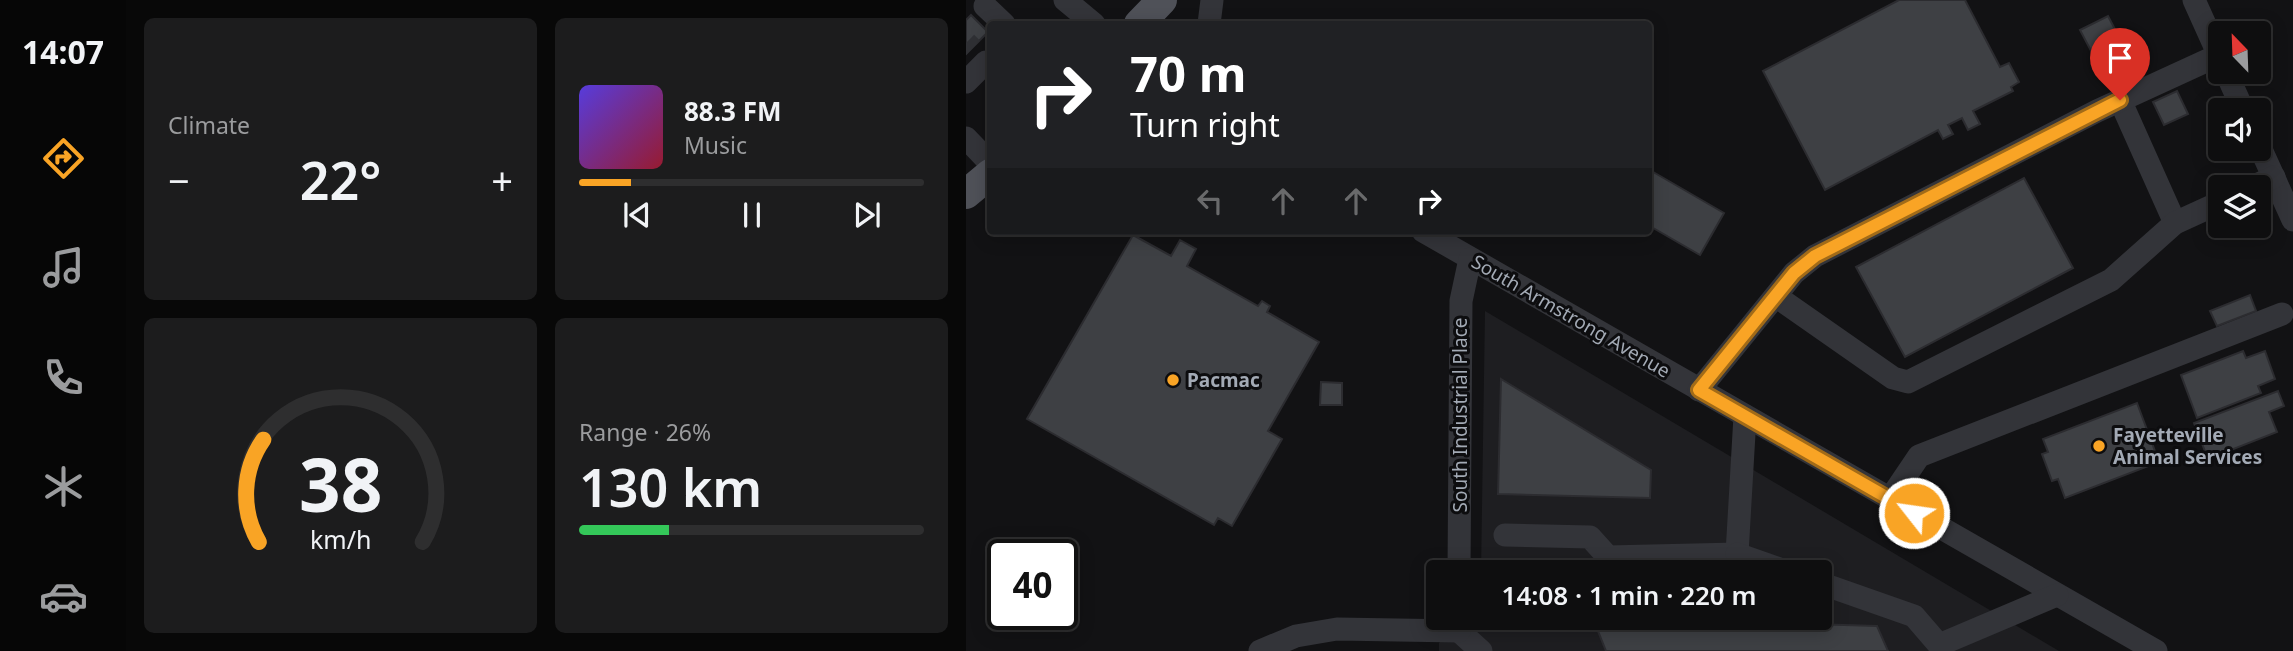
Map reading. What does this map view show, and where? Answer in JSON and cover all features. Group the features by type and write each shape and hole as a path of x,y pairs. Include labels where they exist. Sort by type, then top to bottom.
{"main road":[{"path":"1142,21 1162,0"},
{"path":"966,194 987,176"}],"street":[{"path":"1065,0 1090,21"},
{"path":"1209,21 1212,0"},
{"path":"2194,0 2208,31"},
{"path":"985,2 1001,21"},
{"path":"966,82 985,59"},
{"path":"1699,390 1794,273 1815,256 2120,100 2208,67"},
{"path":"2120,100 2175,223"},
{"path":"966,138 987,160"},
{"path":"2266,161 2293,220"},
{"path":"1777,297 1893,378 1908,382 2111,280 2175,223 2208,208"},
{"name":"South Armstrong Avenue","path":"1430,235 2156,651"},
{"name":"South Industrial Place","path":"1459,560 1461,301 1470,259"},
{"path":"1890,499 1909,466 1919,456 2282,314"},
{"path":"1737,554 1745,416"},
{"path":"1505,535 1590,537 1608,557 1737,554 1754,560"},
{"path":"1832,587 1914,616 1939,645 2057,595"},
{"path":"1260,651 1296,636 1336,629 1426,626"},
{"path":"1463,630 1481,651"}],"shaded area":[{"path":"1485,311 2059,651 1439,651 1439,643 1450,630 1832,630 1832,560 1481,560"}],"building":[{"path":"1899,0 1965,0 2000,67 2009,63 2019,82 2011,87 2013,91 1973,111 1980,124 1968,130 1962,118 1948,125 1953,134 1943,139 1938,130 1825,190 1763,71"},
{"path":"971,15 987,33 966,54 966,20"},
{"path":"2108,16 2128,54 2100,68 2080,30"},
{"path":"2177,91 2188,114 2164,125 2153,102"},
{"path":"1652,171 1724,213 1700,255 1652,227"},
{"path":"2024,178 2073,268 1905,357 1856,267"},
{"name":"Pacmac","path":"1133,235 1171,256 1180,240 1196,249 1187,266 1258,306 1262,301 1270,306 1267,312 1319,342 1268,431 1282,439 1232,526 1218,518 1214,525 1027,419"},
{"path":"2250,295 2256,311 2217,326 2210,311"},
{"path":"2243,351 2246,358 2265,351 2275,379 2258,386 2261,393 2197,418 2181,375"},
{"path":"1501,379 1651,470 1650,498 1498,494"},
{"path":"1321,382 1342,383 1342,405 1320,405"},
{"path":"2278,391 2284,406 2269,412 2277,432 2208,459 2194,423"},
{"name":"Fayetteville Animal Services","path":"2137,403 2159,462 2065,498 2058,479 2052,481 2042,454 2048,452 2043,439"},
{"path":"1832,625 1877,626 1888,651 1606,651 1598,630 1832,630"}],"tunnel":[{"path":"966,43 972,49"}],"place":[{"name":"Pacmac","path":"1173,380"},
{"name":"Fayetteville Animal Services","path":"2099,446"}],"route":[{"path":"1914,513 1699,390 1794,273 1815,256 2120,100"}]}
